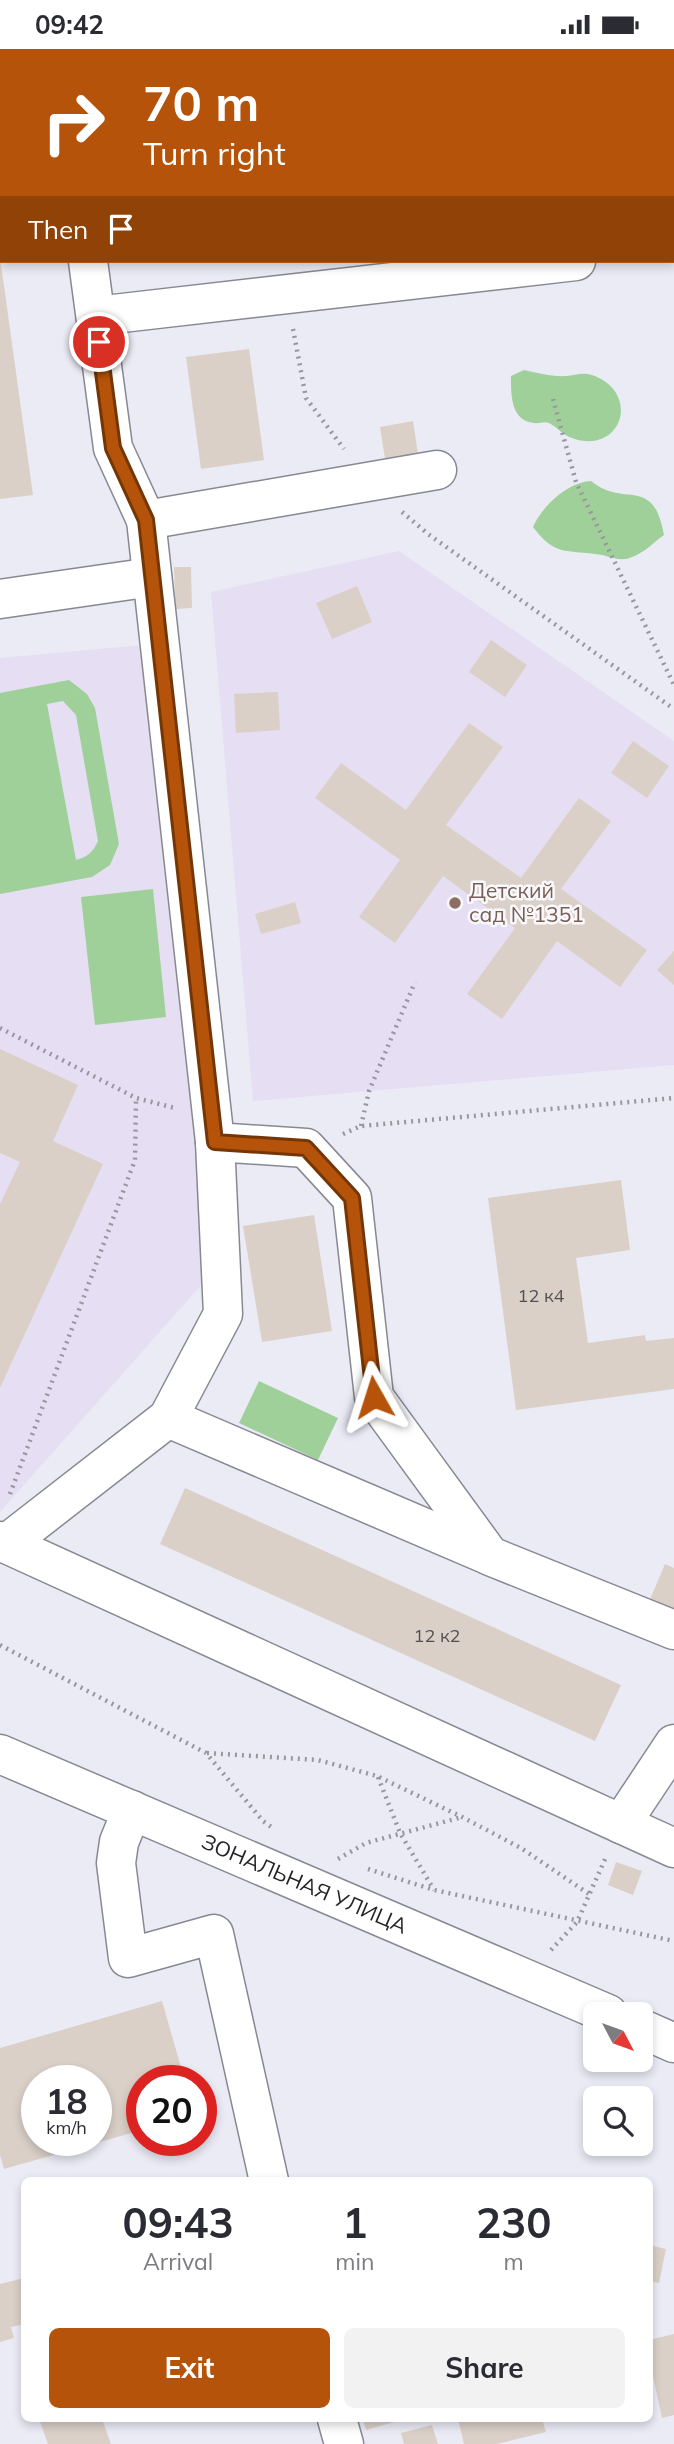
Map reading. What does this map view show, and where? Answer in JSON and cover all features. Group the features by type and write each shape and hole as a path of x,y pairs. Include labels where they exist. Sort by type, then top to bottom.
{"street":[{"path":"88,263 113,448 146,520 214,1130 223,1314 168,1418 3,1543 674,1848"},
{"path":"96,316 286,292 557,263"},
{"path":"146,520 437,470"},
{"path":"0,599 152,577"},
{"path":"214,1130 306,1148 352,1198 374,1397 490,1556"},
{"path":"168,1418 490,1556 674,1630"},
{"path":"621,1824 674,1744"},
{"name":"ЗОНАЛЬНАЯ УЛИЦА","path":"0,1754 583,2003"},
{"path":"132,1811 119,1842 116,1863 128,1958 214,1934 268,2177"},
{"path":"653,2034 674,2043"},
{"path":"338,2422 344,2444"}],"path":[{"path":"286,292 306,398 369,482 428,534 674,709"},
{"path":"553,399 576,482 674,685"},
{"path":"361,1126 369,1091 415,982"},
{"path":"0,1028 136,1098 214,1130"},
{"path":"10,1495 135,1160 136,1098"},
{"path":"306,1148 361,1126 674,1098"},
{"path":"0,1645 206,1753 263,1821 284,1837"},
{"path":"206,1753 318,1760 377,1776 521,1848 589,1894"},
{"path":"377,1776 400,1833 434,1890"},
{"path":"338,1859 366,1843 462,1817"},
{"path":"544,1957 577,1922 621,1824"},
{"path":"327,1856 351,1863"},
{"path":"364,1867 434,1890 674,1941"}],"shaded area":[{"name":"Детский сад №1351","path":"399,551 674,741 674,1065 253,1101 211,592"},
{"path":"153,644 211,1274 0,1512 0,658"}],"green space":[{"path":"524,370 556,376 588,374 608,383 617,395 621,407 619,420 613,430 603,438 589,441 569,437 549,423 526,421 516,412 511,390 511,376"},
{"path":"591,481 615,493 645,498 659,516 664,535 641,553 623,559 560,550 547,542 533,527 537,519 549,503 565,490"},
{"path":"69,680 87,694 95,708 119,844 110,865 92,877 0,894 0,693","holes":["63,701 76,715 98,841 90,853 76,860 47,704"]},
{"path":"153,889 166,1017 95,1025 81,897"},
{"path":"259,1381 338,1418 318,1460 239,1423"}],"building":[{"path":"0,263 1,263 33,495 0,499"},
{"path":"249,349 264,460 201,469 186,357"},
{"path":"413,421 418,454 385,459 380,427"},
{"path":"174,567 191,567 192,608 175,609"},
{"path":"357,586 372,622 332,639 316,603"},
{"path":"491,640 527,665 505,697 469,672"},
{"path":"278,692 280,730 236,733 234,694"},
{"path":"469,723 503,747 446,825 521,878 579,798 611,821 561,889 647,950 620,987 557,941 502,1019 467,994 515,928 443,876 395,943 359,917 400,860 315,798 341,763 406,810"},
{"path":"633,741 669,766 647,798 611,773"},
{"path":"295,902 301,923 261,934 255,914"},
{"path":"674,951 674,985 657,970"},
{"path":"0,1049 78,1085 53,1141 103,1164 0,1388 0,1204 20,1162 0,1153"},
{"path":"621,1180 630,1250 576,1258 588,1343 645,1335 646,1341 674,1338 674,1389 516,1410 488,1198"},
{"path":"314,1215 332,1331 262,1342 243,1226"},
{"path":"185,1488 621,1685 595,1741 160,1544"},
{"path":"665,1564 674,1568 674,1622 646,1609"},
{"path":"616,1862 642,1871 633,1895 608,1885"},
{"path":"162,2001 180,2065 126,2065 126,2135 112,2138 112,2065 21,2065 21,2156 50,2156 4,2169 0,2155 0,2048"},
{"path":"653,2246 666,2249 659,2283 653,2282"},
{"path":"21,2279 21,2325 11,2327 14,2338 0,2342 0,2284"},
{"path":"674,2334 674,2415 662,2418 653,2376 653,2339"},
{"path":"40,2422 103,2422 111,2444 48,2444"},
{"path":"364,2422 394,2422 366,2430"},
{"path":"459,2422 543,2422 546,2432 497,2444 464,2444"},
{"path":"432,2425 438,2444 404,2444 401,2433"}],"place":[{"name":"Детский сад №1351","path":"455,903"}],"route":[{"path":"99,342 113,448 146,520 215,1142 306,1148 352,1198 374,1397"}]}
